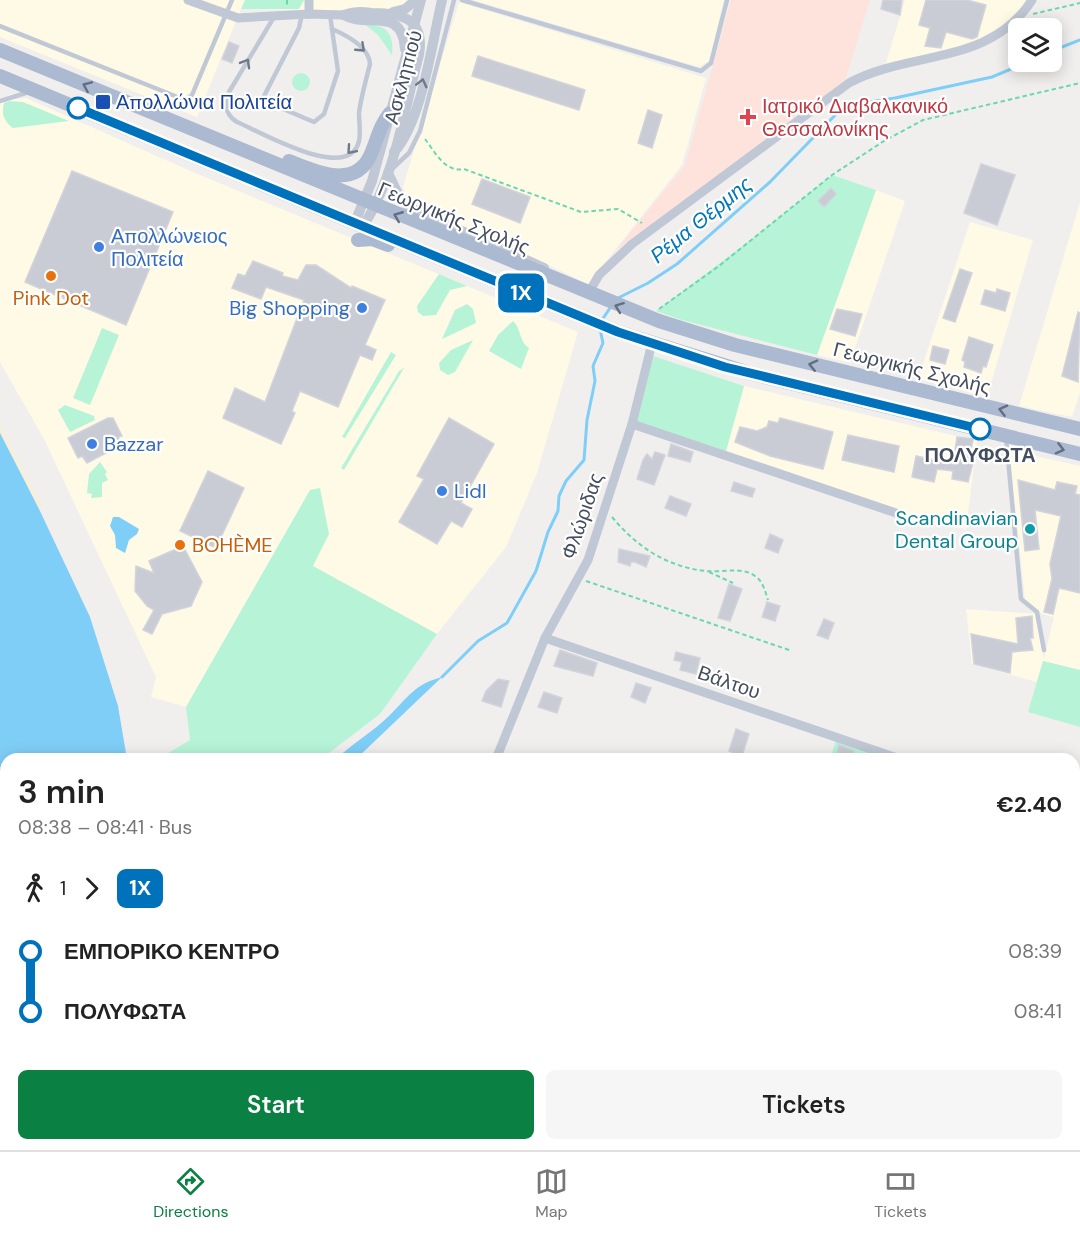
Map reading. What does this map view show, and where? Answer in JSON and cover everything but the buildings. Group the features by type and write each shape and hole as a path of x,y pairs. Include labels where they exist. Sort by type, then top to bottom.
{"main road":[{"name":"Γεωργικής Σχολής","path":"0,50 180,125 364,214 444,260 583,319 749,373 1080,454"},
{"name":"Γεωργικής Σχολής","path":"0,76 337,214 364,214 735,345 1080,429"},
{"path":"180,125 226,135 320,173 335,176 349,174 364,166 383,121 390,113"},
{"path":"358,240 372,239 405,253 444,260"}],"street":[{"path":"188,0 238,18 306,14 344,15 352,12 388,13 403,11 416,0"},
{"path":"306,14 309,0"},
{"name":"Ασκληπιού","path":"364,214 421,0"},
{"name":"Ασκληπιού","path":"364,214 388,173 392,155 402,144 413,121 442,0"},
{"path":"388,173 399,196 409,207 527,259 592,296 599,275 616,258 849,83 881,71 973,48 1003,32 1032,0"},
{"path":"388,13 404,17 415,24 421,38 420,51 392,155"},
{"path":"344,15 355,20 382,20 393,24 404,39 405,55"},
{"name":"Φλώριδας","path":"498,753 545,638 588,560 632,424 652,343"},
{"path":"632,424 896,513"},
{"name":"Βάλτου","path":"545,638 882,753"}],"lane":[{"path":"0,26 185,100 192,95 232,0"},
{"path":"388,173 409,153 420,131 454,0"},
{"path":"462,0 701,71 711,63 727,0"},
{"path":"306,14 266,90 265,99 269,104 314,122 323,117 338,71 330,15"},
{"path":"275,15 230,92 227,114 237,122 318,157 338,160 351,154 359,140 359,113 370,64 369,57 362,48 332,29"},
{"path":"0,101 36,90"},
{"path":"1006,435 1021,599 1037,612 1044,650"}],"path":[{"path":"1018,17 1080,3"},
{"path":"649,314 719,266 832,175 884,141 923,120 1080,83"},
{"path":"420,131 449,168 457,171 464,169 581,212 618,209 638,219 649,231"},
{"path":"605,508 623,530 646,550 660,558 706,571 733,583"},
{"path":"706,571 745,571 755,575 763,584 768,600"},
{"path":"578,578 792,651"}],"shaded area":[{"path":"0,0 412,0 390,11 241,9 197,117 0,37"},
{"path":"473,0 724,0 709,61 699,67"},
{"name":"Ιατρικό Διαβαλκανικό Θεσσαλονίκης","path":"731,0 870,0 845,81 616,250 685,165"},
{"path":"905,0 1028,1 1011,18 1008,18 1000,29 972,46 885,66"},
{"path":"459,2 706,78 682,165 588,284 425,211 413,204 407,196 403,187"},
{"path":"26,98 195,173 578,332 537,473 506,547 437,634 313,566 259,581 186,707 151,697 156,677 44,439 0,362 0,101"},
{"path":"876,190 905,201 850,363 817,355"},
{"path":"1080,202 1080,393 1072,417 1019,406"},
{"path":"970,222 1033,240 987,397 918,379"},
{"path":"744,386 977,441 966,529 897,519 899,510 726,451"},
{"path":"1009,450 1080,466 1080,670 1043,661 1037,682 972,664 966,609 1035,614 1044,659 1054,617 1042,614 1025,599"}],"green space":[{"path":"245,0 304,0 299,9 241,9"},
{"path":"363,23 377,25 390,35 392,55 378,35"},
{"path":"301,73 309,78 310,82 305,90 301,91 293,86 292,82 297,74"},
{"path":"23,102 69,121 13,128 7,123 3,114 4,103"},
{"path":"832,175 876,190 817,355 682,320 656,311 744,245"},
{"path":"439,274 467,286 450,290 436,315 423,316 418,312 417,306"},
{"path":"467,304 473,309 476,323 442,339 455,310"},
{"path":"513,321 518,327 523,342 529,348 521,369 489,351 498,335"},
{"path":"102,328 119,335 90,405 73,398"},
{"path":"473,340 455,372 448,375 440,370 439,363 451,350"},
{"path":"391,352 396,355 345,438 342,437"},
{"path":"653,356 744,386 726,451 636,422"},
{"path":"404,368 344,470 341,468 399,371"},
{"path":"65,405 94,416 95,420 70,432 58,410"},
{"path":"100,462 107,472 105,474 108,480 102,483 102,497 91,498 92,494 87,493 89,474"},
{"path":"320,488 329,534 313,566 437,634 380,714 329,753 168,753 190,740 186,707 310,490"},
{"path":"1043,661 1080,670 1080,727 1028,712"},
{"path":"836,740 873,753 832,753"}],"sand":[{"path":"0,424 43,506 39,509 0,433"}],"water":[{"path":"0,433 90,617 118,706 126,753 0,753"},
{"path":"113,517 119,517 139,529 137,534 129,540 125,553 116,548 115,535 110,526"},
{"path":"442,677 362,753 343,753 384,721 418,687"}],"waterway":[{"name":"Ρέμα Θέρμης","path":"1062,47 1080,40"},
{"name":"Ρέμα Θέρμης","path":"618,298 648,283 677,264 770,182 844,106 895,98 992,77 1008,70"},
{"name":"Ρέμα Θέρμης","path":"602,320 612,305"},
{"name":"Ρέμα Θέρμης","path":"442,677 478,641 507,623 536,571 548,532 558,511 559,496 566,481 584,460 587,420 595,381 593,366 603,343 600,329"}],"bus line":[{"name":"1Χ","path":"78,108 172,145 618,332 725,367 980,429"}],"place":[{"name":"Απολλώνια Πολιτεία","path":"103,102"},
{"name":"Ιατρικό Διαβαλκανικό Θεσσαλονίκης","path":"748,117"},
{"name":"Απολλώνειος Πολιτεία","path":"99,247"},
{"name":"Pink Dot","path":"51,276"},
{"name":"Big Shopping","path":"362,308"},
{"name":"ΠΟΛΥΦΩΤΑ","path":"980,429"},
{"name":"Bazzar","path":"92,444"},
{"name":"Lidl","path":"442,491"},
{"name":"Scandinavian Dental Group","path":"1030,529"},
{"name":"BOHÈME","path":"180,545"}]}
